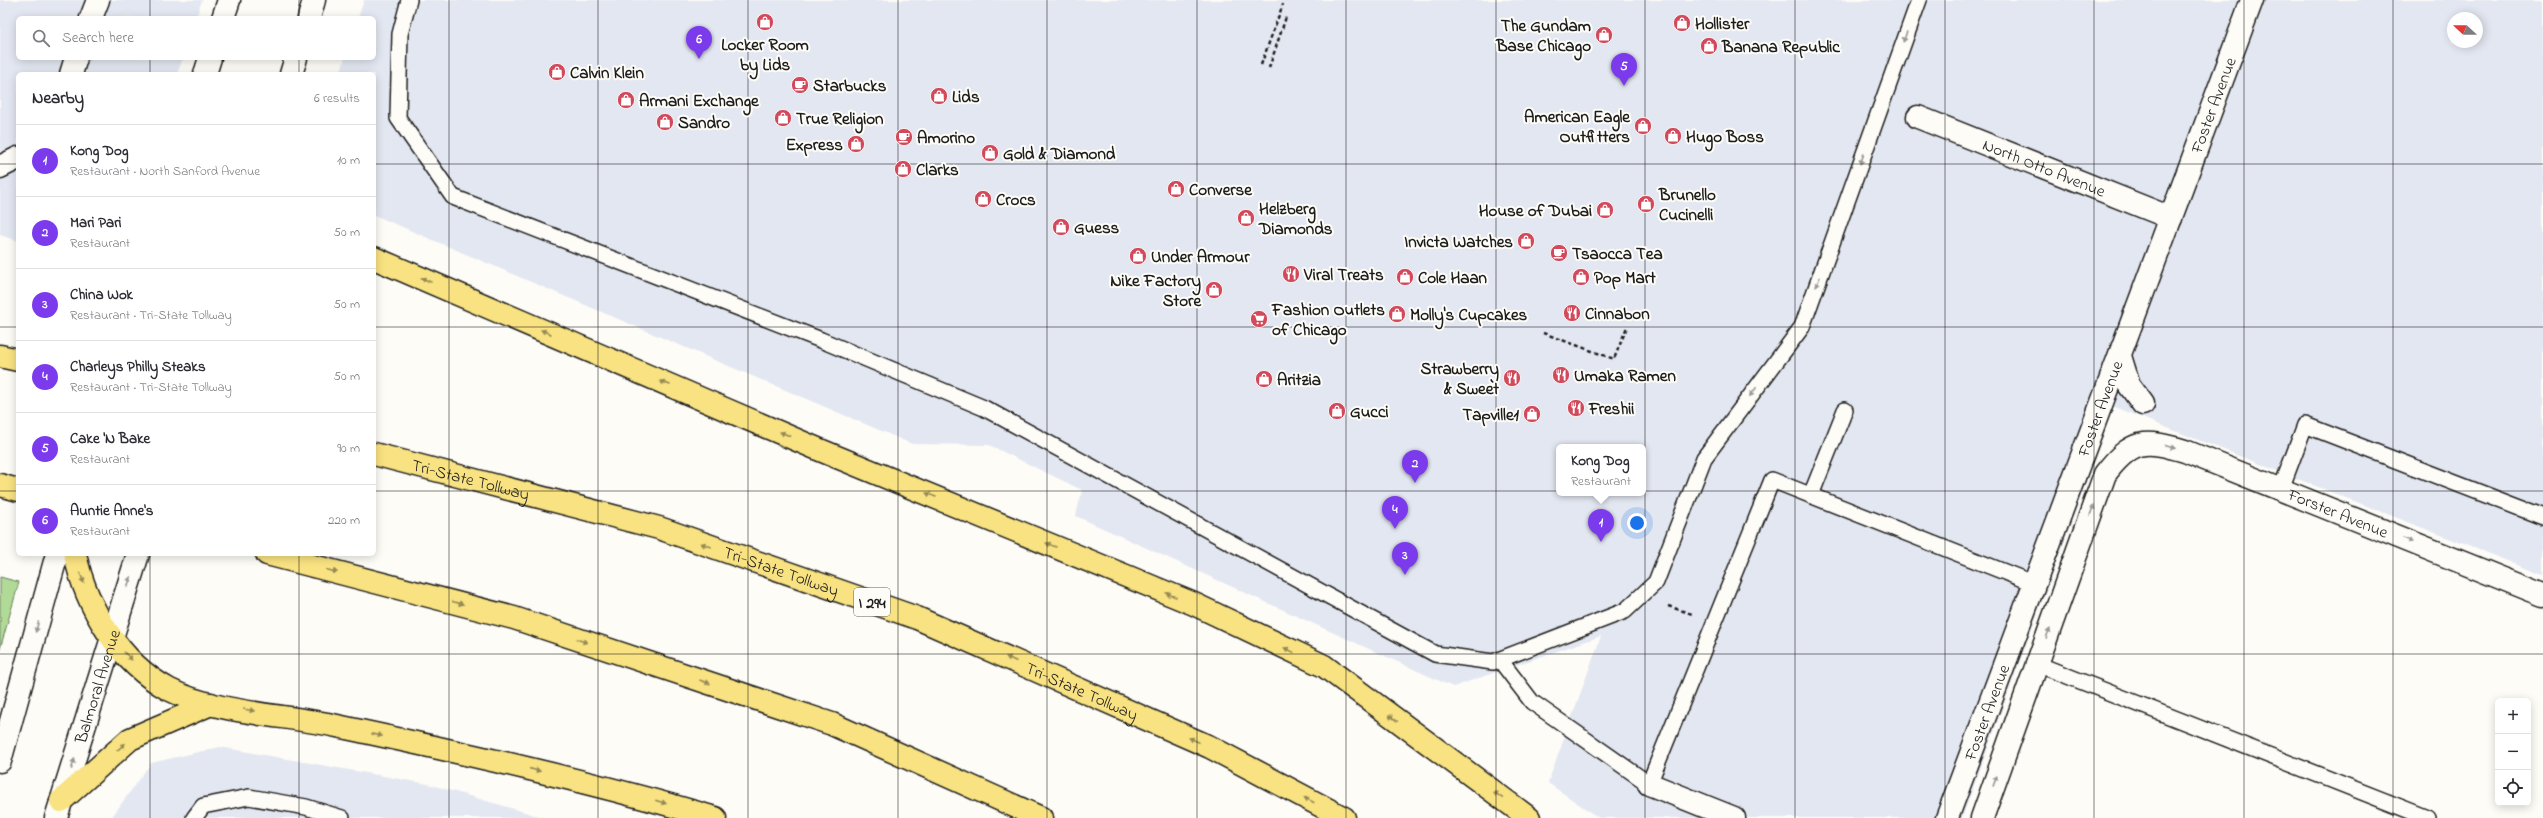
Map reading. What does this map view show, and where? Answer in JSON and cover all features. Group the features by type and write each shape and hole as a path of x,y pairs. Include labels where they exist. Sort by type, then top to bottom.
{"highway":[{"path":"376,259 820,450 1194,604 1324,666 1529,818"},
{"path":"0,356 16,360"},
{"name":"Tri-State Tollway","path":"376,455 659,528 917,618 1210,747 1344,818"},
{"path":"0,485 16,489"},
{"path":"76,556 90,602 111,638 137,666 168,689 211,704 334,726 620,790 715,818"},
{"path":"275,556 514,618 832,724 1041,818"},
{"path":"59,810 130,739 211,704"}],"street":[{"path":"92,16 98,0"},
{"path":"224,16 229,0"},
{"path":"310,16 314,0"},
{"name":"Foster Avenue","path":"1947,818 2252,0"},
{"path":"72,72 75,60"},
{"path":"206,72 209,60"},
{"path":"292,72 295,60"},
{"name":"North Otto Avenue","path":"1918,116 2171,218"},
{"path":"0,167 16,159"},
{"path":"2120,356 2129,385 2144,404"},
{"name":"Forster Avenue","path":"2132,446 2157,443 2185,452 2281,488 2543,595"},
{"name":"Foster Avenue","path":"1982,818 2106,474 2118,458 2132,446"},
{"path":"0,761 56,556"},
{"name":"Balmoral Avenue","path":"59,810 137,556"},
{"path":"1649,784 1734,818"}],"lane":[{"path":"409,0 400,34 398,118 453,197 820,340 984,408 1435,654 1493,662 1625,611 1656,582 1704,458 1802,327 1919,0"},
{"path":"1811,496 1845,410"},
{"path":"2281,488 2305,424 2543,517"},
{"path":"1500,660 1532,702 1649,784 1772,480 2034,584"},
{"path":"2037,664 2428,818"},
{"path":"194,818 203,806 249,797 306,807 342,818"}],"path":[{"path":"1261,65 1284,4"},
{"path":"1269,68 1286,17"},
{"path":"1543,332 1614,359 1627,327"}],"shaded area":[{"path":"0,0 202,0 197,16 16,16 16,60 182,60 178,72 16,72 16,240 0,235"},
{"path":"364,0 2543,0 2543,575 2114,407 1962,818 1599,818 1548,783 1601,636 1453,687 1076,516 1082,490 989,445 912,444 376,216 376,72 341,72 344,60 376,60 376,16 359,16"},
{"path":"220,747 428,784 545,818 111,818 151,763"}],"green space":[{"path":"0,577 19,582 0,649"}],"place":[{"name":"Locker Room by Lids","path":"765,22"},
{"name":"Hollister","path":"1682,23"},
{"name":"The Gundam Base Chicago","path":"1604,35"},
{"name":"Banana Republic","path":"1709,46"},
{"name":"Auntie Anne's","path":"699,59"},
{"name":"Calvin Klein","path":"557,72"},
{"name":"Starbucks","path":"800,85"},
{"name":"Cake 'N Bake","path":"1624,86"},
{"name":"Lids","path":"939,96"},
{"name":"Armani Exchange","path":"626,100"},
{"name":"True Religion","path":"783,118"},
{"name":"Sandro","path":"665,122"},
{"name":"American Eagle Outfitters","path":"1643,126"},
{"name":"Hugo Boss","path":"1673,136"},
{"name":"Amorino","path":"904,137"},
{"name":"Express","path":"856,144"},
{"name":"Gold & Diamond","path":"990,153"},
{"name":"Clarks","path":"903,169"},
{"name":"Converse","path":"1176,189"},
{"name":"Crocs","path":"983,199"},
{"name":"Brunello Cucinelli","path":"1646,204"},
{"name":"House of Dubai","path":"1605,210"},
{"name":"Helzberg Diamonds","path":"1246,218"},
{"name":"Guess","path":"1061,227"},
{"name":"Invicta Watches","path":"1526,241"},
{"name":"Tsaocca Tea","path":"1559,253"},
{"name":"Under Armour","path":"1138,256"},
{"name":"Viral Treats","path":"1291,274"},
{"name":"Cole Haan","path":"1405,277"},
{"name":"Pop Mart","path":"1581,277"},
{"name":"Nike Factory Store","path":"1214,290"},
{"name":"Cinnabon","path":"1572,313"},
{"name":"Molly's Cupcakes","path":"1397,314"},
{"name":"Fashion Outlets of Chicago","path":"1259,319"},
{"name":"Umaka Ramen","path":"1561,375"},
{"name":"Strawberry & Sweet","path":"1512,378"},
{"name":"Aritzia","path":"1264,379"},
{"name":"Freshii","path":"1576,408"},
{"name":"Gucci","path":"1337,411"},
{"name":"Tapville1","path":"1532,414"},
{"name":"Mari Pari","path":"1415,483"},
{"name":"Charleys Philly Steaks","path":"1395,529"},
{"name":"Kong Dog","path":"1601,542"},
{"name":"China Wok","path":"1405,575"}]}
